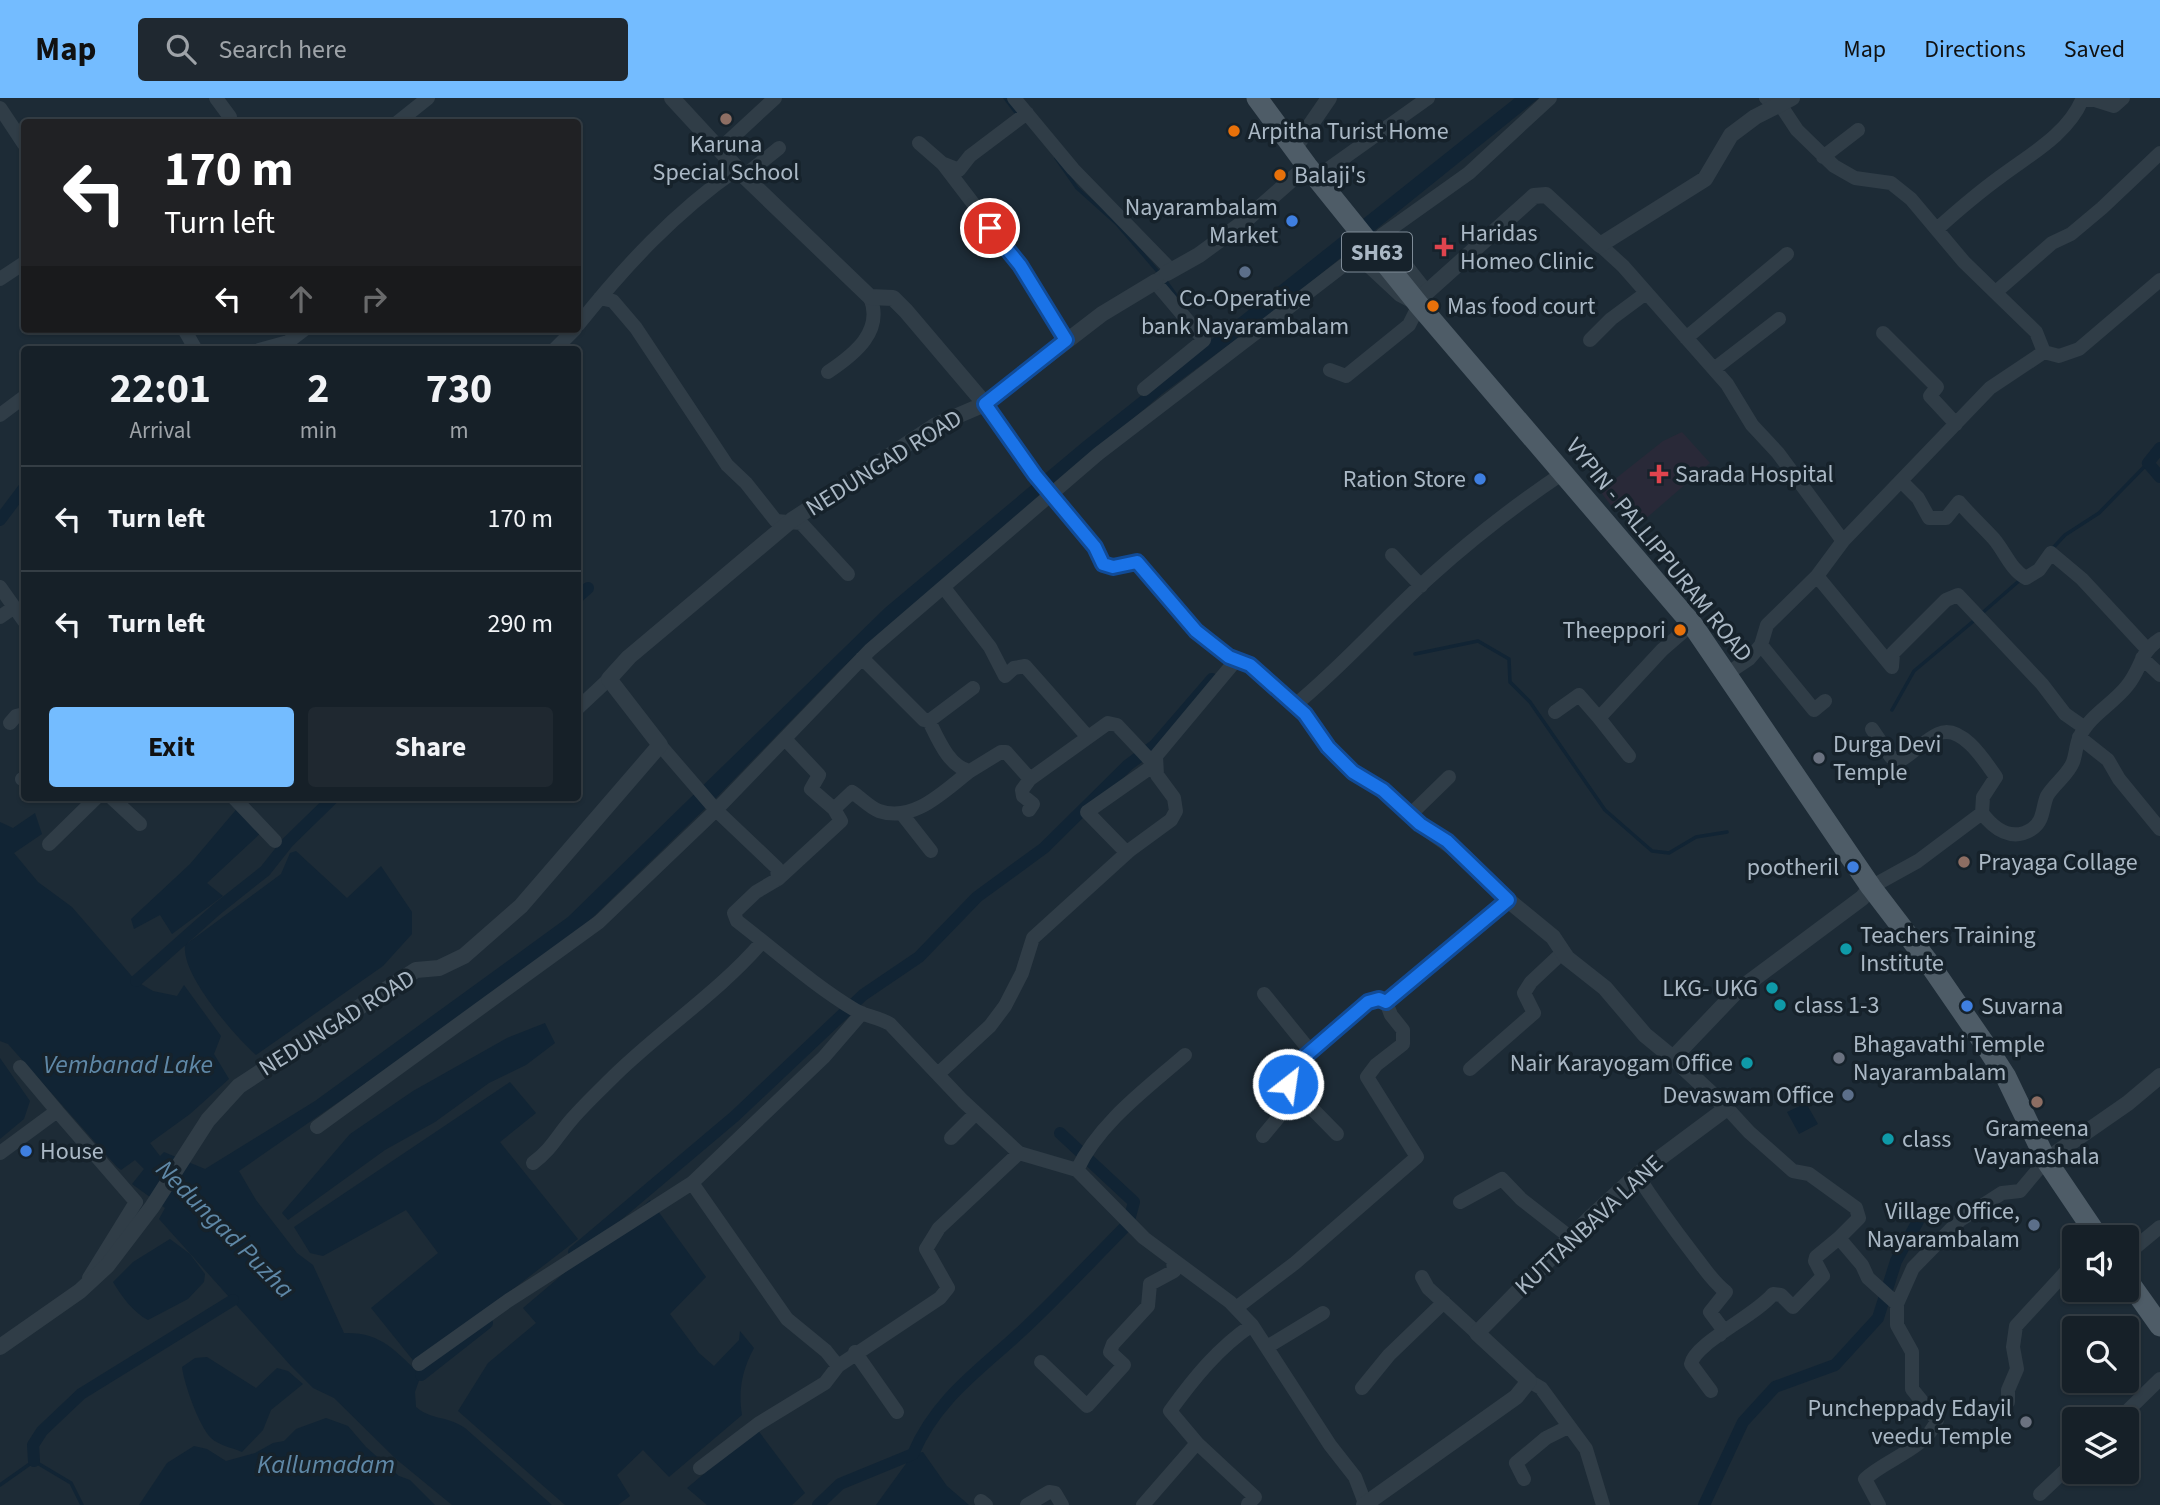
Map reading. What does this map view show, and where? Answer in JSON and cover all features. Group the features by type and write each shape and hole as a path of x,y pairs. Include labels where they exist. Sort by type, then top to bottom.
{"main road":[{"name":"VYPIN - PALLIPPURAM ROAD","path":"1257,98 1294,149 1316,169 1335,200 1423,299 1563,473 1692,624 1728,673 1871,887 1926,959 2006,1077 2046,1160 2090,1225"},
{"path":"2139,1296 2160,1326"}],"street":[{"path":"216,98 230,117"},
{"path":"402,119 428,98"},
{"path":"672,98 740,172 870,297 875,310 869,337 828,372"},
{"path":"720,149 775,98"},
{"path":"1014,98 1023,117 1073,169 1164,275 1204,340 1144,388"},
{"path":"1294,149 1329,98"},
{"path":"1316,169 1428,98"},
{"path":"1423,299 1382,235 1469,173 1550,98"},
{"path":"1766,98 1786,102"},
{"path":"1937,229 1983,190 2043,146 2076,114 2082,100 2095,100 2113,106 2123,98"},
{"path":"1600,245 1705,180 1731,135 1755,117 1786,102"},
{"path":"1786,102 1797,130 1823,157 1855,178 1891,183 1912,200 1964,262 1997,291 2036,332 2044,352"},
{"path":"0,108 21,140"},
{"path":"943,164 959,170 971,156 1023,117"},
{"path":"1823,157 1858,130"},
{"path":"919,143 943,164 1020,265 1066,340"},
{"path":"581,320 663,228 740,172 779,148"},
{"path":"1997,291 2052,243 2071,234 2102,208 2160,153"},
{"name":"NEDUNGAD ROAD","path":"581,705 629,657 792,520 936,425 985,404 1066,340 1199,255 1316,169"},
{"path":"1331,370 1346,376 1409,325 1423,299 1534,196 1546,195 1646,293 1727,384 1752,425 1778,453 1843,541"},
{"path":"1686,338 1787,254"},
{"path":"317,1127 599,922 716,810 862,658 1098,454 1357,255 1400,295 1423,299"},
{"path":"0,279 21,264"},
{"path":"1728,673 1749,659 1761,645 1767,625 1817,576 1843,541 1990,388 2044,352 2059,356 2079,349 2160,280"},
{"path":"1590,341 1611,319 1646,293"},
{"path":"870,297 893,298 985,404 1035,475 1095,547 1103,564 1113,567 1137,562 1196,631 1229,657 1250,665 1295,705 1315,726 1328,747 1353,772 1383,790 1463,855 1508,900 1553,937 1563,952 1605,988 1645,1035 1727,1108 1749,1132 1793,1171 1809,1174 1856,1208 1859,1218 1816,1257 1815,1261 1823,1278 1799,1304 1793,1307 1781,1295 1773,1294 1758,1309 1697,1350 1690,1364 1711,1391"},
{"path":"600,298 613,301 636,328 727,466 747,483 776,521 792,520 801,523 848,574"},
{"path":"1714,369 1779,319"},
{"path":"274,346 288,342 300,333"},
{"path":"1883,333 1937,387 1930,396 1956,424"},
{"path":"0,415 21,399"},
{"path":"1295,705 1323,682 1420,586 1504,515 1563,473"},
{"path":"1902,482 1918,498 1929,518 1946,519 1959,502 1970,517 1995,540 2022,575 2039,570 2051,553 2082,579 2160,675"},
{"path":"1392,555 1420,586"},
{"path":"1817,576 1892,667 1893,653 1946,600 1958,595 2042,684 2065,714 2108,760 2119,779 2160,829"},
{"path":"0,587 21,617"},
{"path":"945,589 990,647 1005,676 1021,665 1025,666 1087,736"},
{"path":"0,617 13,608"},
{"path":"1599,718 1692,624"},
{"path":"1872,729 1891,757 1901,760 1938,733 1951,731 1961,736 1996,777 1983,797 1982,813 1992,827 2004,833 2023,833 2041,820 2047,796 2073,763 2082,733 2128,685 2144,653 2160,639"},
{"path":"1761,645 1814,710 1825,701"},
{"path":"862,658 924,720 929,721 942,747 961,769 970,771"},
{"path":"1126,853 1087,812 1149,757 1237,659"},
{"path":"609,679 660,745 716,810 777,868 778,879"},
{"path":"929,721 973,688"},
{"path":"1555,712 1579,695 1629,756"},
{"path":"10,723 21,715"},
{"path":"938,1074 990,1026 1005,1006 1022,973 1033,938 1126,853 1171,820 1176,811 1174,798 1160,781 1149,757 1116,725 1108,723 1030,779 1022,790 1023,796 1033,804 1029,810"},
{"path":"785,739 819,775 811,789 834,809 841,821 778,879 756,892 734,913 737,921 803,976 856,1009 890,1024 1019,1153 1077,1170 1173,1261 1236,1308 1252,1325 1330,1445 1355,1477 1365,1504 1476,1427 1516,1397 1529,1381"},
{"name":"NEDUNGAD ROAD","path":"0,1347 80,1291 107,1266 152,1207 208,1120 239,1086 416,970 450,963 490,933 521,906 660,745"},
{"path":"834,809 852,792 880,811 907,815 1001,752 1006,752 1030,779"},
{"path":"1411,814 1449,777"},
{"path":"49,844 93,801"},
{"path":"115,801 141,824"},
{"path":"237,801 275,841"},
{"path":"1673,1058 1736,992 1862,898 1871,887 1918,860 1982,813"},
{"path":"902,814 931,851"},
{"path":"1386,1002 1508,900"},
{"path":"533,1163 550,1151 571,1120 612,1078 662,1030 747,960 762,942"},
{"path":"1470,1069 1534,1013 1524,993 1531,982 1563,952"},
{"path":"1265,994 1311,1052"},
{"path":"1236,1308 1295,1263 1417,1157 1367,1077 1376,1065 1403,1044 1403,1030 1391,1015 1386,1002 1379,999 1368,1002 1287,1072 1288,1084 1336,1134"},
{"path":"419,1364 509,1300 692,1183 824,1056 856,1009"},
{"path":"1077,1170 1088,1148 1136,1098 1185,1055"},
{"path":"20,1067 136,1202 80,1291"},
{"path":"1880,1505 1865,1479 1903,1454 1931,1430 1937,1420 1912,1389 1912,1352 1897,1325 1894,1300 1913,1268 1952,1227 2002,1193 2020,1191 2046,1160 2128,1103 2160,1076"},
{"path":"1263,1136 1297,1095"},
{"name":"KUTTANBAVA LANE","path":"1477,1333 1637,1175 1727,1108"},
{"path":"0,1153 57,1111"},
{"path":"951,1138 976,1112"},
{"path":"700,1468 758,1423 825,1382 838,1366 855,1352 940,1298 948,1288 926,1249 939,1228 1019,1153"},
{"path":"1637,1175 1673,1232 1697,1258 1710,1279 1726,1292 1710,1312 1722,1328 1720,1335"},
{"path":"1460,1202 1502,1179 1521,1199 1571,1238"},
{"path":"692,1183 787,1319 827,1351 838,1366"},
{"path":"2139,1244 2160,1227"},
{"path":"1839,1238 1862,1265 1868,1279 1894,1300"},
{"path":"1041,1362 1087,1406 1124,1365 1110,1352 1113,1344 1148,1306 1150,1284 1174,1271 1173,1261"},
{"path":"2008,1402 2008,1390 2017,1369 2013,1347 2016,1326 2062,1276"},
{"path":"1422,1278 1428,1288 1529,1381 1541,1388 1586,1449 1603,1505"},
{"path":"1362,1388 1389,1355 1444,1302"},
{"path":"1267,1347 1323,1314"},
{"path":"1248,1504 1255,1497 1197,1443 1170,1411 1200,1370 1232,1339 1252,1325"},
{"path":"855,1352 897,1412"},
{"path":"2131,1407 2160,1379"},
{"path":"1524,1479 1516,1463 1546,1438 1568,1427"},
{"path":"1143,1505 1197,1443"},
{"path":"2040,1494 2062,1473"},
{"path":"1027,1505 1049,1492 1055,1493 1062,1505"}],"shaded area":[{"name":"Sarada Hospital","path":"1682,432 1710,463 1643,521 1635,508 1624,506 1616,512 1600,491 1663,441"}],"water":[{"name":"Vembanad Lake","path":"1515,98 1539,98 1281,306 1162,394 877,636 588,922 392,1065 239,1171 256,1200 297,1253 313,1265 344,1333 368,1336 395,1351 421,1375 415,1392 416,1407 465,1428 552,1505 452,1505 396,1459 334,1398 313,1388 291,1366 159,1219 165,1208 132,1184 144,1169 135,1160 121,1170 117,1167 8,1044 0,1041 0,822 13,828 35,813 42,834 14,853 38,882 72,907 136,981 153,991 177,996 184,985 221,1036 214,1054 229,1079 190,1114 150,1143 160,1156 164,1152 205,1169 315,1101 568,917 885,608 1084,441"},
{"path":"240,805 265,829 207,883 223,896 172,934 160,915 134,929 131,919 190,864"},
{"path":"296,851 347,898 381,866 412,912 412,934 383,966 256,1055 235,1034 200,988 186,958 185,945 281,874 290,853"},
{"path":"545,1023 555,1043 526,1065 489,1083 435,1122 385,1150 288,1220 282,1213 350,1134 413,1091 507,1038"},
{"path":"0,1058 30,1101 24,1119 0,1139"},
{"path":"510,1082 536,1113 500,1142 578,1239 416,1364 371,1308 438,1253 406,1210 323,1256 310,1253 294,1227"},
{"path":"1806,1103 1818,1124 1799,1134 1787,1112"},
{"path":"650,1200 706,1277 670,1314 699,1353 714,1366 739,1340 740,1331 754,1348 742,1381 742,1415 669,1477 643,1450 617,1475 630,1496 618,1505 565,1505 458,1411 488,1363 536,1323 523,1308"},
{"path":"170,1239 190,1254 205,1274 204,1282 188,1299 148,1320 128,1304 113,1282 133,1262"},
{"path":"207,1357 256,1388 277,1368 288,1371 303,1384 271,1410 263,1430 242,1452 211,1438 193,1404 182,1367 195,1358"},
{"name":"Kallumadam","path":"326,1418 348,1426 366,1447 399,1476 410,1480 435,1505 139,1505 167,1463 194,1446 207,1449 226,1461 284,1441 296,1429"},
{"path":"757,1429 805,1493 792,1505 707,1505 687,1488"},
{"path":"923,1452 947,1486 969,1505 876,1505 913,1454"}],"waterway":[{"path":"1005,98 1017,114"},
{"path":"1056,158 1077,188 1117,224 1160,274"},
{"path":"1165,280 1183,305"},
{"path":"2160,448 2148,463 2160,477"},
{"path":"2051,550 2065,535 2099,513 2148,463"},
{"path":"0,520 21,492"},
{"path":"1981,614 2020,580"},
{"path":"581,594 588,588"},
{"path":"1892,710 1914,671 1976,619"},
{"path":"1415,654 1478,641 1509,659 1510,682 1530,702 1605,810 1652,851 1669,853 1696,837 1727,832"},
{"path":"574,1252 735,1116 863,995 919,957 977,897 1044,848 1128,765 1155,745 1212,679"},
{"path":"136,981 217,909 265,871 288,842 330,801"},
{"path":"818,1505 840,1484 913,1454 935,1416 962,1385 1039,1314 1128,1224 1134,1202 1060,1133"},
{"path":"1704,1505 1743,1422 1775,1387 1835,1365 1878,1318 1896,1261 1918,1221"},
{"path":"34,1461 33,1445 42,1431 81,1394 233,1300"},
{"path":"421,1375 487,1323"},
{"path":"0,1485 34,1461 71,1483 82,1505"}],"place":[{"name":"Karuna Special School","path":"726,119"},
{"name":"Arpitha Turist Home","path":"1234,131"},
{"name":"Balaji's","path":"1280,175"},
{"name":"Nayarambalam Market","path":"1292,221"},
{"name":"Haridas Homeo Clinic","path":"1444,247"},
{"name":"Co-Operative bank Nayarambalam","path":"1245,272"},
{"name":"Mas food court","path":"1433,306"},
{"name":"Sarada Hospital","path":"1659,474"},
{"name":"Ration Store","path":"1480,479"},
{"name":"Theeppori","path":"1680,630"},
{"name":"Durga Devi Temple","path":"1819,758"},
{"name":"Prayaga Collage","path":"1964,862"},
{"name":"pootheril","path":"1853,867"},
{"name":"Teachers Training Institute","path":"1846,949"},
{"name":"LKG- UKG","path":"1772,988"},
{"name":"class 1-3","path":"1780,1005"},
{"name":"Suvarna","path":"1967,1006"},
{"name":"Bhagavathi Temple Nayarambalam","path":"1839,1058"},
{"name":"Nair Karayogam Office","path":"1747,1063"},
{"name":"Devaswam Office","path":"1848,1095"},
{"name":"Grameena Vayanashala","path":"2037,1102"},
{"name":"class","path":"1888,1139"},
{"name":"House","path":"26,1151"},
{"name":"Village Office, Nayarambalam","path":"2034,1225"},
{"name":"Puncheppady Edayil veedu Temple","path":"2026,1422"}],"route":[{"path":"990,228 1020,265 1066,340 985,404 1035,475 1095,547 1103,564 1113,567 1137,562 1196,631 1229,657 1250,665 1305,714 1328,747 1353,772 1383,790 1420,824 1447,841 1508,900 1386,1002 1379,999 1368,1002 1349,1016 1324,1042 1293,1065 1287,1072 1288,1084"}],"water label":[{"name":"Nedungad Puzha","path":"225,1229"}]}
